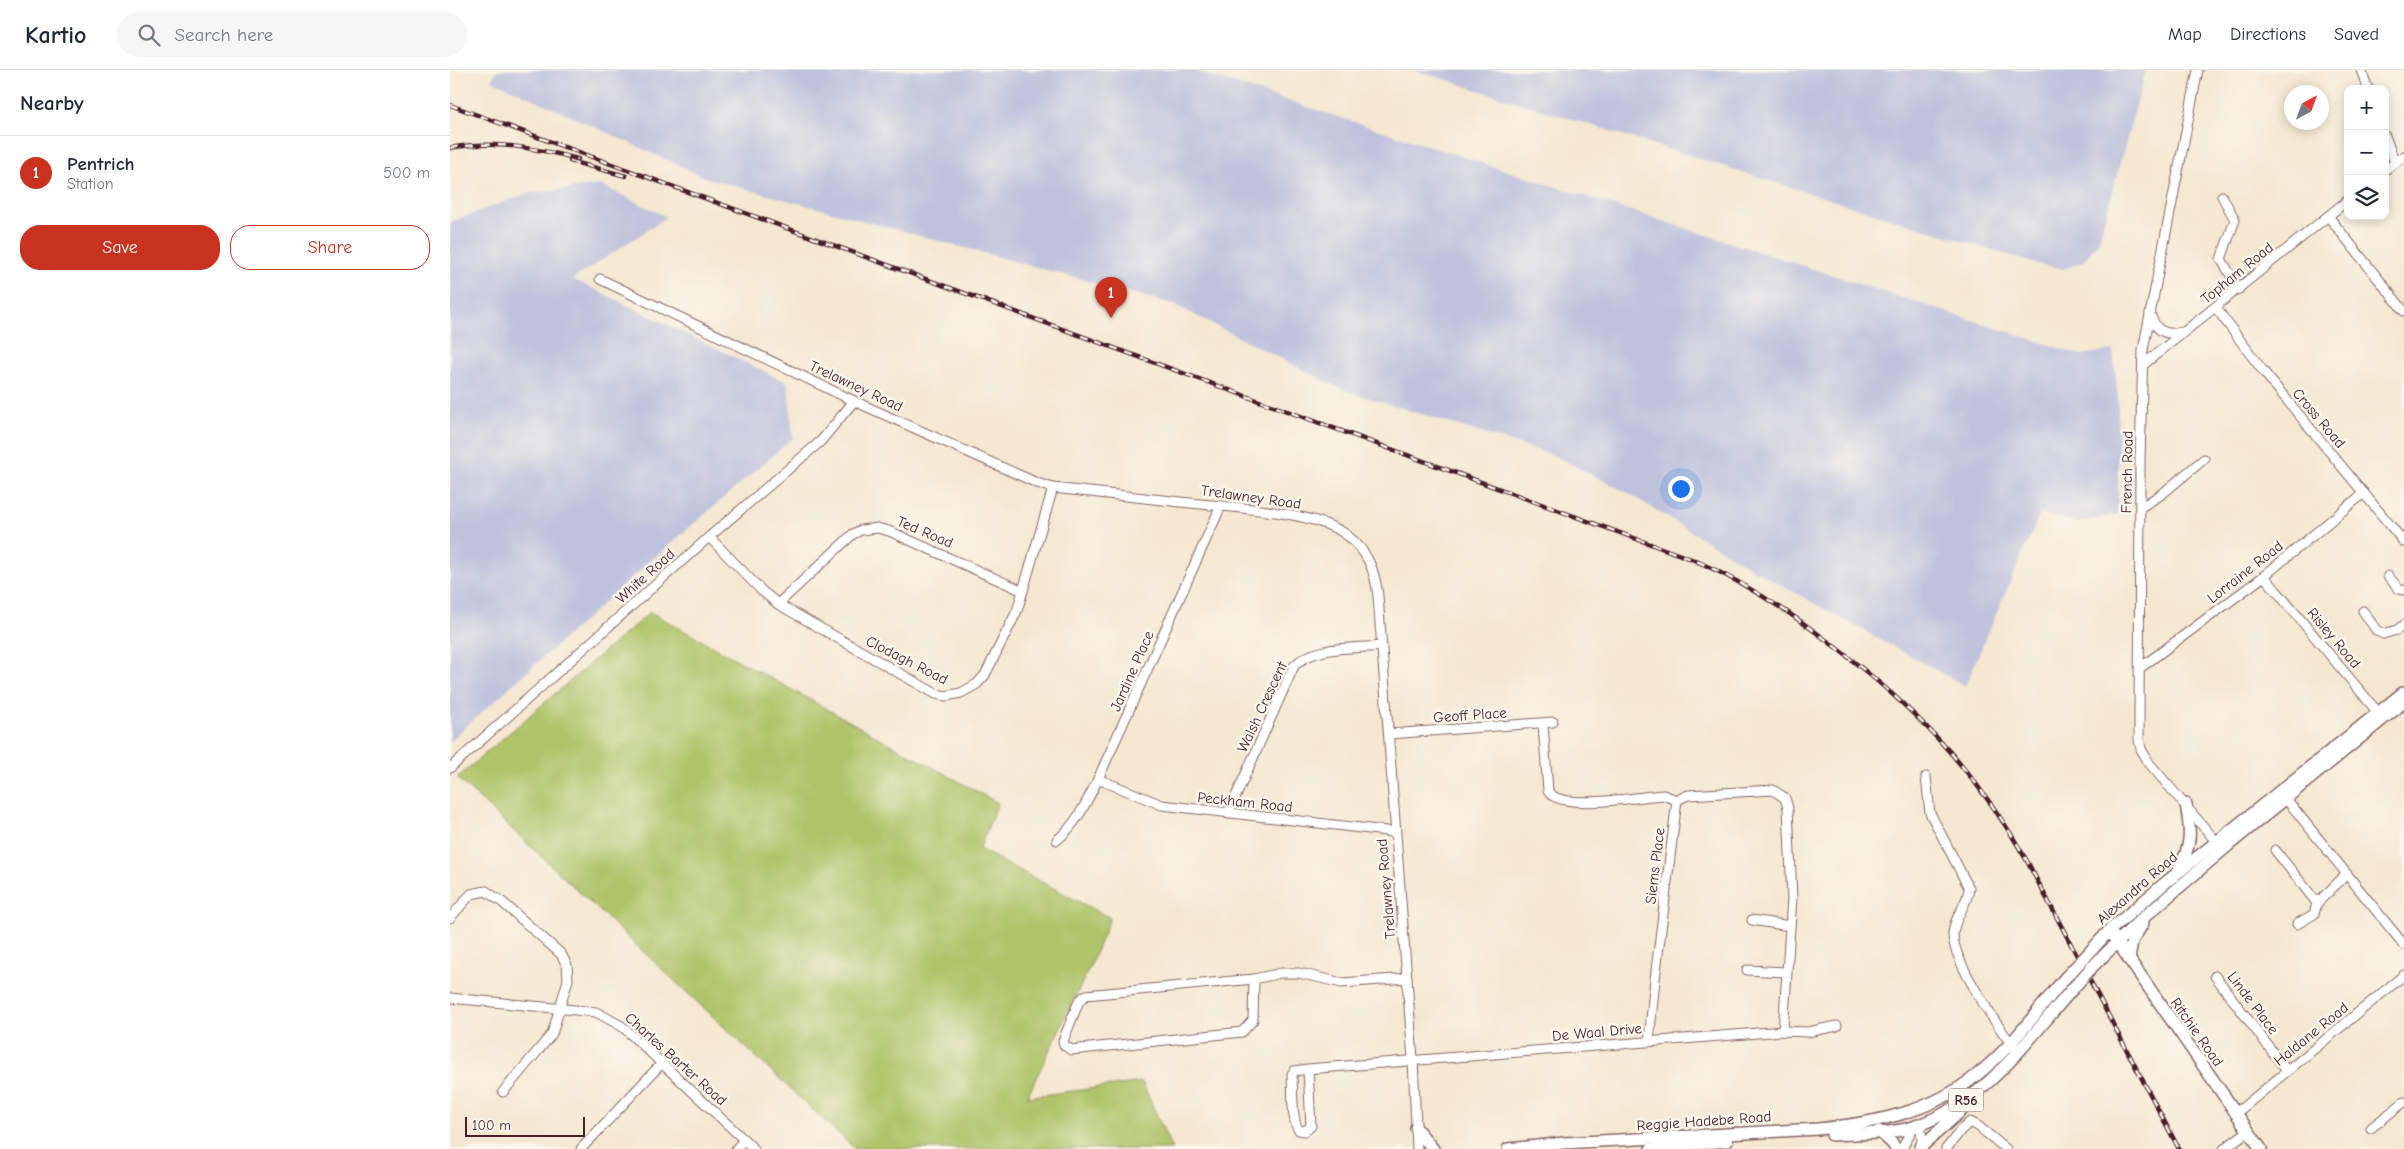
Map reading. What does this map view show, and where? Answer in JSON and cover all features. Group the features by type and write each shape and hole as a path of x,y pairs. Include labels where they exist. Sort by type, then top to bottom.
{"main road":[{"name":"Alexandra Road","path":"1917,1123 1945,1112 1980,1090 2019,1053 2075,986 2117,941 2220,846 2380,715 2404,692"},
{"name":"Alexandra Road","path":"2380,715 2404,702"},
{"path":"2177,873 2188,850 2191,835 2186,804"},
{"name":"Alexandra Road","path":"1902,1114 1944,1097 1977,1075 2010,1043 2065,978 2109,931 2177,873 2220,846"},
{"path":"2129,960 2132,941 2147,915"},
{"name":"Ritchie Road","path":"2109,931 2261,1149"},
{"path":"1921,1148 1964,1109 1980,1090"},
{"path":"1884,1119 1917,1123 1924,1106"},
{"name":"Reggie Hadebe Road","path":"1873,1128 1884,1119 1902,1114"},
{"name":"Reggie Hadebe Road","path":"1508,1149 1858,1129 1917,1123"},
{"path":"1416,1128 1433,1149"},
{"path":"1873,1128 1896,1149"},
{"name":"Reggie Hadebe Road","path":"1651,1149 1858,1129"}],"street":[{"name":"French Road","path":"2198,70 2150,313 2143,366 2139,739 2141,750 2149,763 2220,846"},
{"path":"2361,70 2367,85"},
{"path":"2389,147 2395,163"},
{"path":"2389,167 2404,156"},
{"path":"2222,196 2235,220 2221,259 2239,290"},
{"name":"Topham Road","path":"2143,366 2344,203"},
{"path":"2328,216 2404,311"},
{"name":"Trelawney Road","path":"600,279 854,401 1019,477 1053,488 1247,508 1296,516 1319,522 1348,535 1369,560 1374,573 1389,734 1413,1059 1417,1149"},
{"name":"Cross Road","path":"2216,308 2263,371 2404,542"},
{"path":"2150,313 2154,325 2163,332 2172,334 2186,332"},
{"name":"White Road","path":"450,768 709,537 821,441 854,401"},
{"path":"2140,507 2162,494 2204,459"},
{"name":"Clodagh Road","path":"709,537 762,591 778,604 903,677 936,694 954,696 969,690 985,675 1017,611 1053,488"},
{"name":"Lorraine Road","path":"2140,668 2264,576 2364,493"},
{"name":"Jardine Place","path":"1057,840 1075,821 1098,779 1221,506"},
{"name":"Ted Road","path":"778,604 854,534 862,530 877,528 924,546 1022,591"},
{"name":"Risley Road","path":"2264,576 2380,715"},
{"path":"2388,576 2399,589 2404,590"},
{"path":"2363,611 2376,630 2383,634 2404,625"},
{"name":"Walsh Crescent","path":"1228,814 1294,666 1300,660 1317,652 1381,646"},
{"name":"Geoff Place","path":"1389,734 1553,722"},
{"path":"1543,724 1548,791 1554,798 1575,802 1663,795 1677,800 1688,795 1773,790 1781,794 1788,808 1792,898 1783,1031"},
{"path":"1926,777 1930,813 1969,888 1968,899 1954,930 1953,936 1958,953 1986,1006 2010,1043 2019,1053"},
{"name":"Peckham Road","path":"1098,779 1162,806 1395,832"},
{"path":"2282,795 2404,945"},
{"name":"Siems Place","path":"1649,1041 1677,800"},
{"path":"2275,850 2317,903"},
{"path":"2298,924 2314,914 2317,903 2347,874"},
{"path":"450,918 463,901 480,891 492,894 561,954 567,965 568,980 549,1039 502,1092"},
{"path":"1752,920 1790,926"},
{"path":"1747,970 1786,972"},
{"path":"1254,979 1252,1020 1242,1032 1072,1050 1064,1045 1063,1041 1078,1001 1086,994 1254,979 1282,973 1299,973 1342,983 1407,978"},
{"name":"Haldane Road","path":"2235,1114 2404,975"},
{"name":"Linde Place","path":"2215,976 2287,1071"},
{"name":"Charles Barter Road","path":"450,998 596,1012 610,1018 662,1063 754,1149"},
{"name":"De Waal Drive","path":"1308,1069 1413,1059 1783,1031 1808,1032 1837,1026"},
{"path":"581,1149 662,1063"},
{"path":"1308,1069 1311,1126 1306,1130 1299,1130 1296,1127 1292,1074 1294,1071 1308,1069"},
{"path":"2371,1128 2404,1102"},
{"path":"1946,1149 1960,1130 1970,1122 1978,1126 2006,1149"},
{"path":"1917,1123 1921,1148"},
{"path":"1902,1149 1917,1123"},
{"path":"2224,1149 2248,1131"},
{"path":"736,1149 744,1140"}],"shaded area":[{"path":"498,70 1192,70 2081,355 2113,350 2118,398 2118,514 2078,523 2040,513 1965,686 1766,577 1626,492 1553,455 1343,390 1173,304 709,179 491,80"},
{"path":"1414,70 2146,70 2098,243 2082,262 2064,269 2037,264"},
{"path":"601,185 667,217 573,279 788,383 793,438 638,572 450,741 450,222 526,194"}],"green space":[{"path":"650,612 998,803 979,849 1110,918 1090,966 1027,1097 1142,1082 1172,1149 855,1149 457,778"}],"railway":[{"path":"450,105 1694,560 1765,597 1830,643 1915,715 1964,768 1986,797 2027,861 2179,1149"},
{"path":"450,148 483,145 515,146 578,159"},
{"path":"570,161 626,176"}],"place":[{"name":"Pentrich","path":"1111,318"}]}
